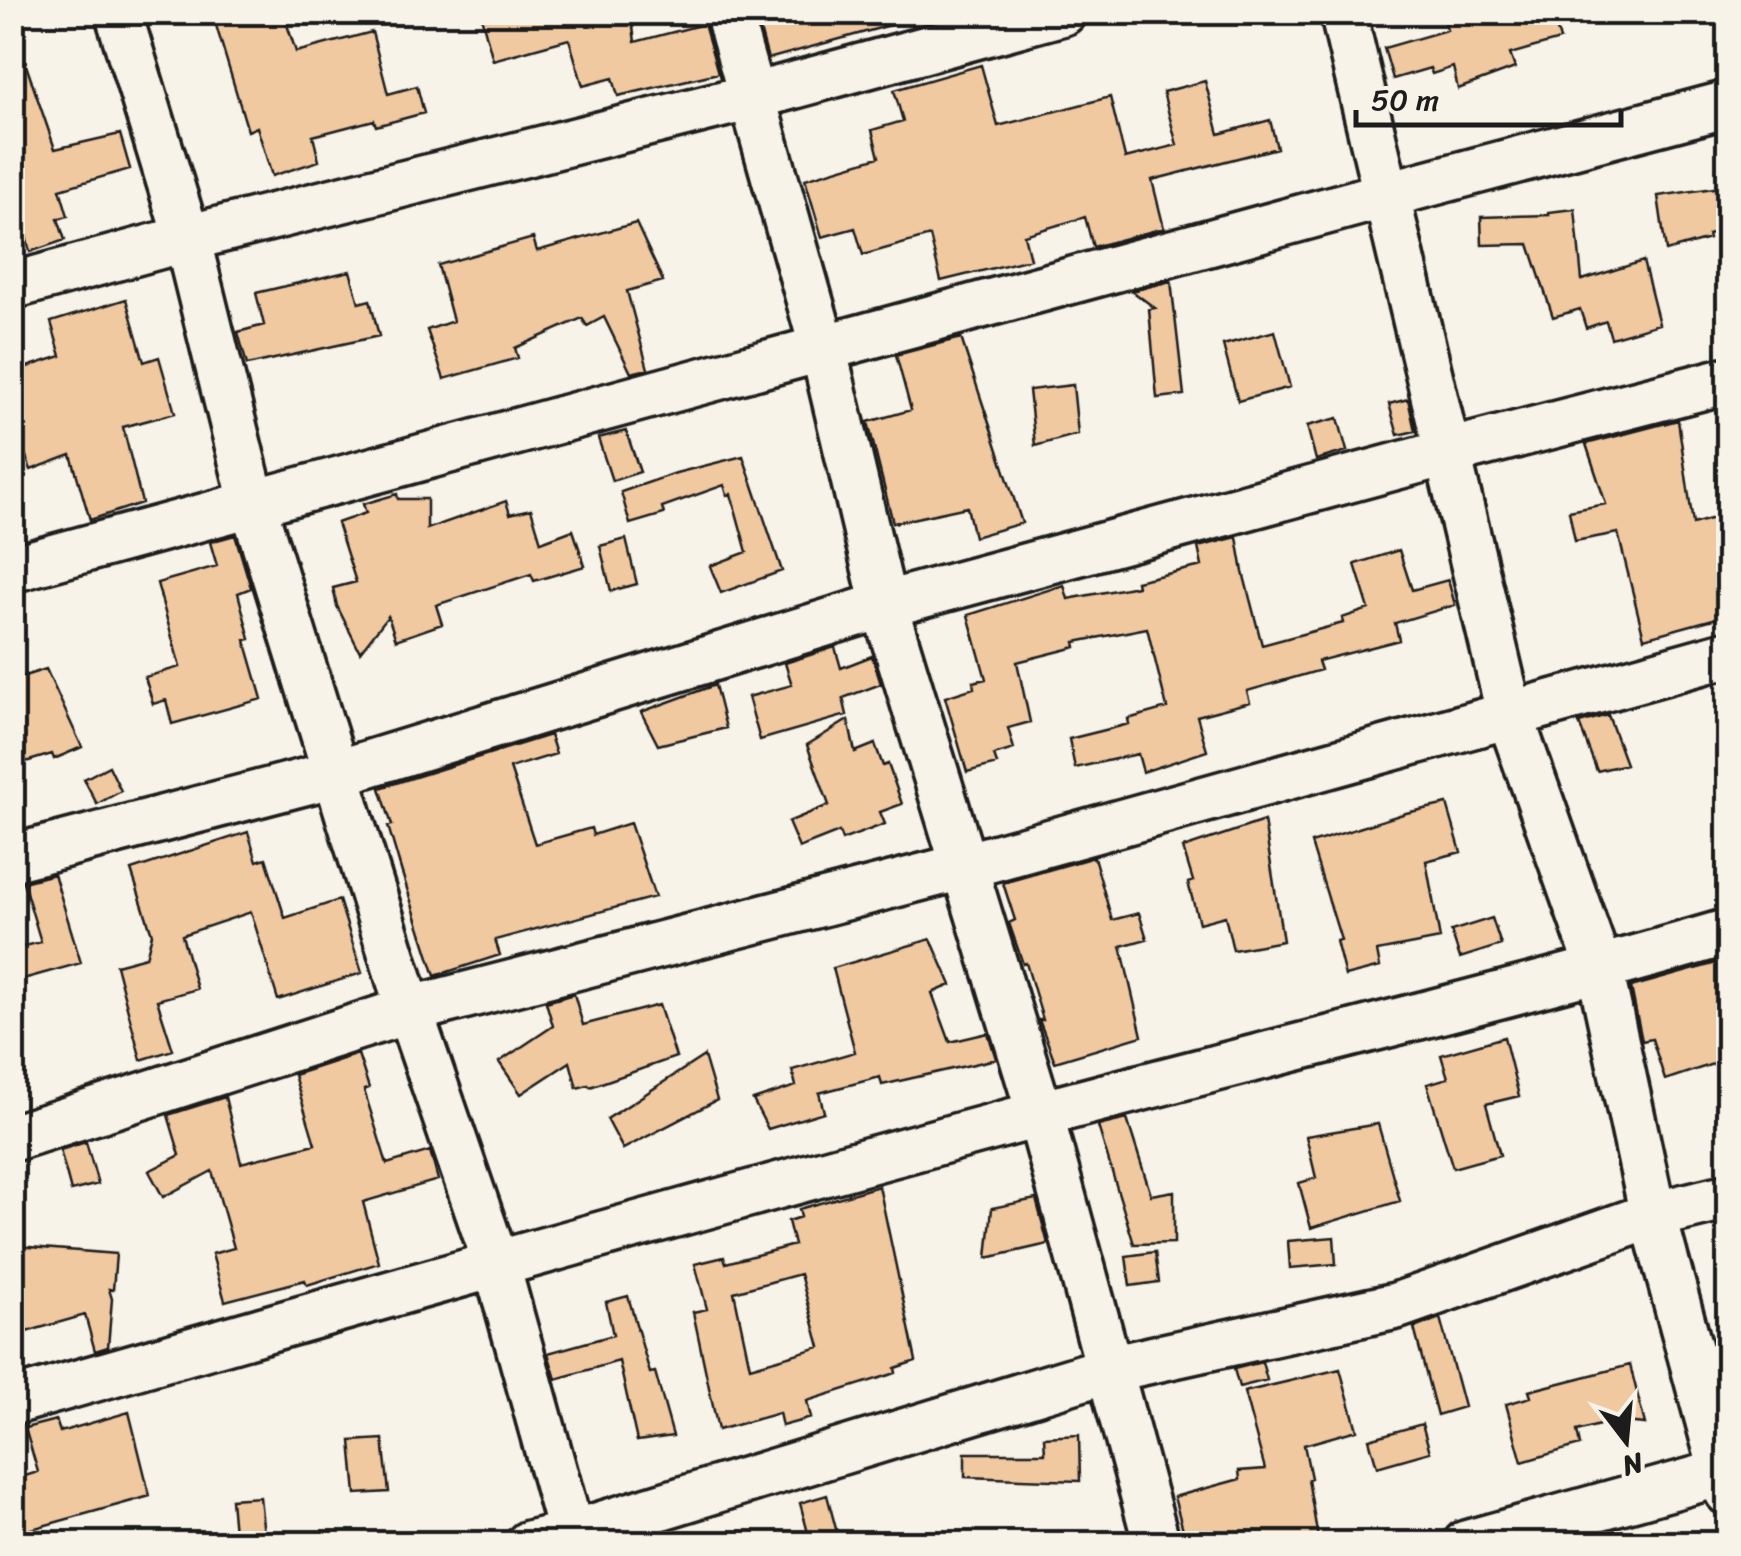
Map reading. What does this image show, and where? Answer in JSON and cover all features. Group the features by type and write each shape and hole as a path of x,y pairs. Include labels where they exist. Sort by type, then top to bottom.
{"street":[{"path":"118,12 187,238 254,504 408,1010 496,1263 558,1540 1110,1369 1396,1306 1653,1215 1728,1197"},
{"path":"728,12 823,348 884,606 1040,1114 1158,1544"},
{"path":"12,286 187,238 751,97 1064,12"},
{"path":"1343,12 1510,716 1600,970 1653,1215 1726,1479 1466,1544"},
{"path":"12,569 1728,104"},
{"path":"12,858 338,773 884,606 1728,380"},
{"path":"12,1138 408,1010 965,866 1728,654"},
{"path":"12,1402 496,1263 1040,1114 1600,970 1728,932"}],"building":[{"path":"212,12 283,12 296,52 372,32 388,94 417,86 424,113 376,126 374,120 313,136 319,161 272,176 257,127 248,131"},
{"path":"480,12 631,12 635,42 704,24 718,73 618,96 613,78 583,86 569,39 493,60"},
{"path":"793,12 903,12 905,21 768,59 758,22"},
{"path":"1442,12 1552,12 1560,40 1510,54 1515,68 1458,89 1453,67 1432,74 1430,68 1393,79 1384,48 1447,30"},
{"path":"12,39 17,39 55,149 120,134 130,169 60,189 68,216 58,219 65,240 30,252 23,224 12,227"},
{"path":"981,65 998,126 1110,97 1125,158 1177,145 1163,92 1205,81 1219,134 1270,120 1277,148 1152,180 1164,228 1093,247 1085,217 1024,235 1030,259 941,281 930,236 863,255 855,228 822,237 805,179 879,157 872,130 903,121 894,90"},
{"path":"1728,186 1728,230 1666,251 1658,196"},
{"path":"1575,209 1582,280 1643,261 1659,324 1611,338 1606,321 1586,328 1580,309 1553,317 1529,244 1482,245 1481,217 1549,215 1548,212"},
{"path":"636,223 663,281 627,291 648,369 631,373 604,317 587,326 582,318 515,348 518,358 444,379 427,330 453,321 438,265 533,238 537,251"},
{"path":"350,271 359,303 370,300 379,336 247,365 238,332 264,325 256,293"},
{"path":"1171,281 1184,395 1157,398 1149,309 1155,308 1132,291"},
{"path":"126,299 144,362 159,357 175,413 123,427 142,503 90,520 71,455 31,470 12,418 12,372 61,356 51,322"},
{"path":"1275,331 1290,387 1238,401 1223,345"},
{"path":"961,338 1022,523 974,537 967,507 893,523 868,422 911,410 896,355"},
{"path":"1073,385 1078,434 1035,446 1029,390"},
{"path":"1408,399 1415,431 1398,435 1389,404"},
{"path":"1338,418 1347,451 1316,460 1307,426"},
{"path":"1678,420 1693,524 1728,514 1728,615 1644,638 1618,533 1575,541 1569,511 1606,504 1586,444"},
{"path":"626,431 640,472 612,481 598,438"},
{"path":"743,456 782,571 721,593 710,566 747,552 731,494 727,495 724,485 662,507 664,514 630,524 621,492"},
{"path":"397,494 398,499 427,499 427,529 506,501 510,514 531,509 541,542 573,530 585,566 534,581 531,574 436,605 442,624 396,640 388,616 360,652 337,606 333,588 356,582 337,523 366,513 363,504"},
{"path":"235,535 251,588 238,593 250,639 245,640 262,699 172,724 166,700 153,704 145,677 180,667 157,583 217,566 210,542"},
{"path":"1237,537 1262,645 1343,623 1342,618 1369,609 1355,564 1399,550 1412,590 1448,580 1455,605 1395,623 1399,640 1318,661 1321,670 1247,691 1250,702 1197,716 1207,751 1143,772 1138,754 1075,768 1069,739 1129,724 1128,719 1167,708 1147,628 1075,642 1076,647 1017,662 1030,722 1008,728 1014,749 994,755 997,764 967,772 945,697 974,688 973,682 986,679 968,615 1064,585 1068,599 1137,586 1136,581 1202,566 1198,547"},
{"path":"626,539 637,584 611,591 600,546"},
{"path":"835,647 841,668 872,656 881,684 843,698 847,715 760,740 748,697 792,685 785,663"},
{"path":"46,669 82,747 54,759 52,754 12,766 12,680"},
{"path":"715,685 726,728 658,745 641,712"},
{"path":"1608,715 1626,764 1597,771 1579,723"},
{"path":"848,720 855,752 875,744 883,766 888,764 902,804 880,812 885,824 842,840 839,832 799,848 788,822 829,805 807,745"},
{"path":"550,735 556,754 510,768 535,844 591,828 593,835 630,823 655,897 495,940 500,955 435,976 380,788"},
{"path":"109,766 121,791 97,804 84,779"},
{"path":"1447,804 1461,852 1426,861 1440,939 1377,951 1380,967 1345,976 1336,941 1341,940 1311,843"},
{"path":"1264,821 1283,941 1233,950 1225,916 1199,923 1183,848"},
{"path":"248,832 257,861 266,858 285,918 339,900 362,973 278,1000 251,912 182,935 197,989 157,1000 173,1050 141,1060 116,965 146,957 152,934 131,870"},
{"path":"1094,857 1112,920 1139,913 1147,939 1121,946 1142,1036 1055,1062 1039,1020 1043,1020 1026,963 1023,964 1009,923 1015,920 1003,883"},
{"path":"54,874 81,963 12,982 12,949 41,942 23,882"},
{"path":"1492,918 1501,945 1460,958 1451,931"},
{"path":"931,939 951,985 932,993 950,1042 988,1033 996,1059 882,1085 880,1077 819,1093 824,1112 768,1129 753,1100 796,1086 792,1070 855,1052 833,968"},
{"path":"1720,962 1728,988 1728,1059 1665,1080 1652,1039 1642,1041 1631,987"},
{"path":"574,994 583,1025 659,1005 676,1057 577,1088 570,1062 521,1094 499,1062 553,1026 546,1002"},
{"path":"1504,1037 1519,1096 1486,1104 1500,1155 1453,1168 1427,1084 1448,1078 1441,1055"},
{"path":"358,1054 369,1088 364,1090 387,1164 430,1151 438,1180 363,1202 379,1263 307,1285 305,1280 225,1301 212,1254 234,1248 212,1171 163,1197 149,1171 180,1155 168,1115 225,1097 241,1163 315,1144 294,1075"},
{"path":"704,1056 717,1100 623,1149 607,1119"},
{"path":"1127,1119 1151,1195 1174,1191 1174,1243 1134,1244 1098,1126"},
{"path":"1378,1124 1400,1201 1311,1228 1299,1183 1316,1178 1306,1136"},
{"path":"86,1142 98,1184 71,1191 60,1150"},
{"path":"879,1186 916,1361 895,1368 896,1373 807,1401 811,1418 782,1426 779,1413 718,1430 693,1312 707,1309 695,1264 724,1257 726,1263 794,1245 788,1221 801,1217 799,1209","holes":["800,1274 820,1347 750,1367 734,1292"]},
{"path":"1036,1199 1048,1244 987,1258 992,1208"},
{"path":"1334,1237 1336,1264 1290,1268 1288,1241"},
{"path":"17,1246 116,1254 113,1290 109,1289 112,1299 108,1347 95,1351 85,1315 12,1336 12,1265 22,1262"},
{"path":"1155,1252 1159,1282 1130,1286 1126,1256"},
{"path":"628,1296 673,1436 637,1441 619,1361 556,1379 548,1353 613,1335 606,1302"},
{"path":"1440,1318 1464,1407 1437,1415 1414,1328"},
{"path":"1262,1362 1267,1380 1239,1387 1234,1369"},
{"path":"1630,1365 1645,1424 1614,1421 1577,1431 1580,1445 1522,1462 1506,1404 1531,1397 1529,1391"},
{"path":"1340,1369 1357,1430 1304,1445 1319,1544 1187,1544 1174,1497 1240,1479 1239,1471 1265,1469 1244,1392"},
{"path":"129,1412 150,1496 21,1532 12,1499 12,1480 38,1472 25,1428 56,1420 60,1432"},
{"path":"1422,1424 1430,1452 1377,1467 1369,1439"},
{"path":"1079,1435 1080,1481 965,1477 965,1453 1045,1453 1044,1437"},
{"path":"383,1439 389,1492 356,1494 351,1441"},
{"path":"827,1495 840,1544 811,1544 800,1503"},
{"path":"260,1497 265,1544 235,1544 231,1499"}]}
